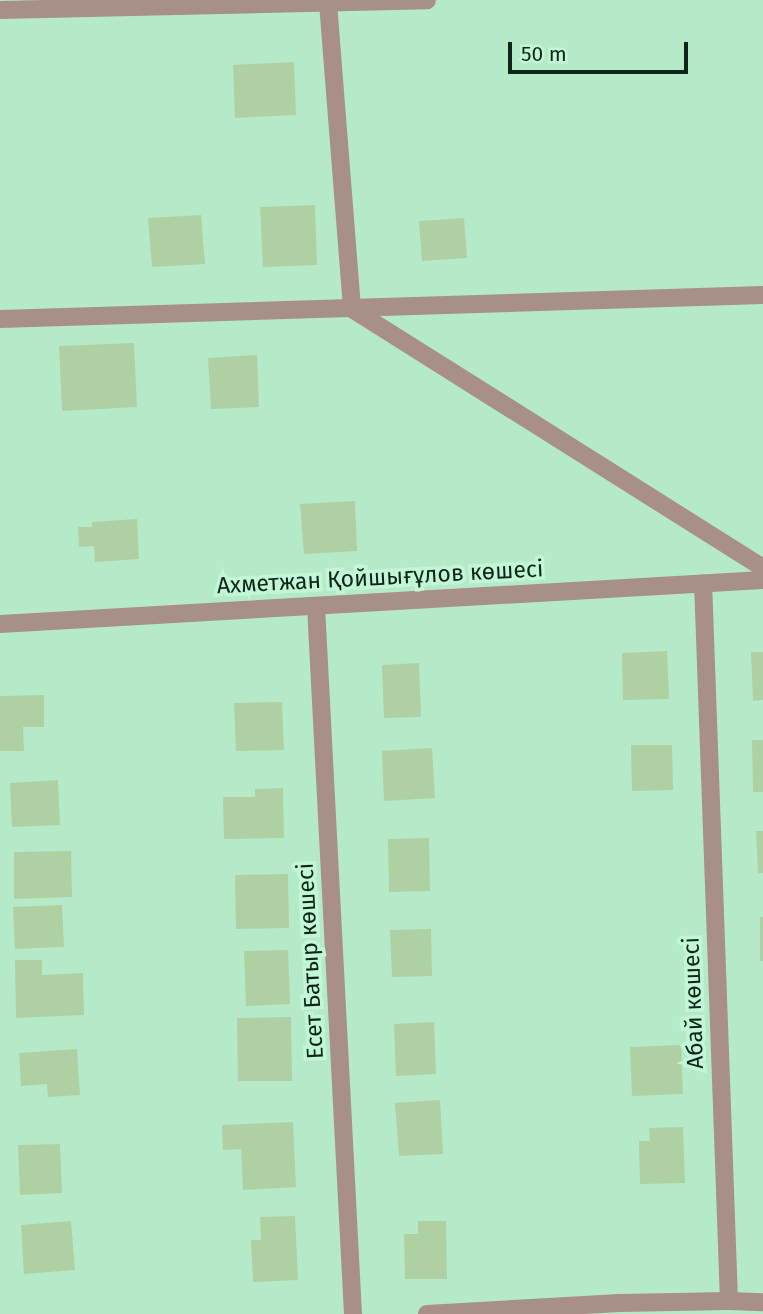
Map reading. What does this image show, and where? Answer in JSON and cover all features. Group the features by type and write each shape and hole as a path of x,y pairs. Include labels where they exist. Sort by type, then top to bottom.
{"street":[{"path":"0,10 428,0"},
{"path":"328,3 352,309"},
{"path":"0,319 763,295"},
{"path":"352,309 763,568"},
{"name":"Ахметжан Қойшығұлов көшесі","path":"0,624 763,580"},
{"name":"Абай көшесі","path":"703,583 729,1301"},
{"name":"Есет Батыр көшесі","path":"316,606 354,1314"},
{"path":"427,1314 621,1308 729,1301 763,1302"}],"building":[{"path":"294,62 296,115 235,118 233,65"},
{"path":"315,205 317,265 263,267 260,207"},
{"path":"201,215 205,264 152,267 148,218"},
{"path":"464,218 467,258 422,261 419,221"},
{"path":"134,343 137,407 62,411 59,346"},
{"path":"257,355 259,407 211,409 208,358"},
{"path":"355,501 357,551 304,554 300,504"},
{"path":"137,519 139,559 95,562 94,546 79,547 78,527 92,527 92,522"},
{"path":"667,651 669,699 623,700 622,653"},
{"path":"751,652 763,652 763,700 753,701"},
{"path":"419,663 421,717 384,718 382,665"},
{"path":"44,695 44,727 23,727 24,751 0,751 0,696"},
{"path":"282,702 284,750 236,751 234,703"},
{"path":"752,740 763,740 763,792 753,792"},
{"path":"631,745 672,745 673,790 632,791"},
{"path":"432,748 435,798 384,801 382,751"},
{"path":"58,780 60,825 12,827 10,783"},
{"path":"283,788 284,838 224,839 223,797 255,797 255,789"},
{"path":"756,831 763,831 763,873 758,873"},
{"path":"429,838 430,891 389,892 388,839"},
{"path":"71,851 72,897 14,899 14,852"},
{"path":"288,874 289,928 236,929 235,875"},
{"path":"62,905 64,947 15,949 13,907"},
{"path":"760,917 763,917 763,961 760,961"},
{"path":"431,929 432,976 392,977 390,930"},
{"path":"288,950 290,1004 246,1006 244,951"},
{"path":"15,960 42,960 42,975 83,973 84,1015 16,1018"},
{"path":"291,1017 292,1081 238,1081 237,1018"},
{"path":"434,1022 436,1074 396,1076 394,1024"},
{"path":"681,1045 683,1094 632,1096 630,1047"},
{"path":"77,1049 80,1095 48,1097 47,1084 21,1086 19,1053"},
{"path":"440,1100 443,1154 399,1156 395,1103"},
{"path":"293,1122 296,1187 243,1190 241,1149 223,1150 222,1125"},
{"path":"683,1127 685,1183 640,1184 639,1141 650,1141 649,1128"},
{"path":"60,1144 62,1193 20,1195 18,1145"},
{"path":"295,1216 298,1280 253,1282 251,1240 261,1240 260,1217"},
{"path":"71,1221 75,1270 24,1274 21,1225"},
{"path":"418,1221 446,1221 447,1279 405,1279 404,1234 418,1234"}]}
